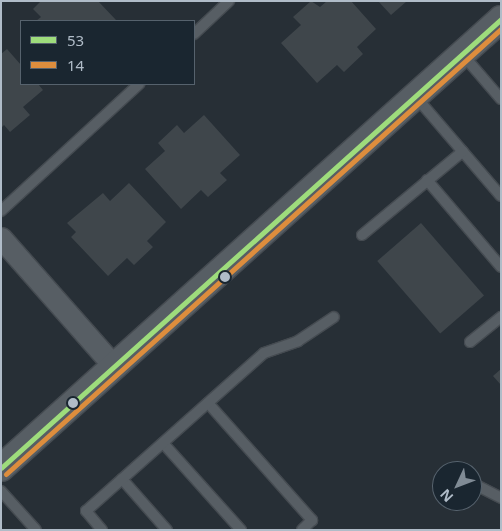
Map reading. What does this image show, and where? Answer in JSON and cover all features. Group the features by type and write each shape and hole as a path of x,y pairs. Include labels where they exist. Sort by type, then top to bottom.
{"street":[{"path":"1,468 416,98 501,19"},
{"path":"1,238 114,366"}],"lane":[{"path":"195,33 229,1"},
{"path":"463,55 501,99"},
{"path":"1,210 138,85"},
{"path":"416,98 501,196"},
{"path":"362,235 463,151"},
{"path":"427,180 501,267"},
{"path":"102,530 86,511 264,353 298,341 334,317"},
{"path":"470,342 501,317"},
{"path":"208,403 312,520 302,530"},
{"path":"163,443 241,530"},
{"path":"122,479 167,530"},
{"path":"482,488 501,498"},
{"path":"1,491 36,530"}],"building":[{"path":"41,1 98,1 116,20 37,20 41,17 33,9"},
{"path":"311,1 320,7 327,1 351,1 376,29 357,47 363,54 344,72 337,65 317,83 281,43 301,25 293,17"},
{"path":"378,1 407,1 391,15"},
{"path":"7,49 20,64 20,85 39,85 43,90 23,107 30,115 10,132 4,125 1,128 1,54"},
{"path":"204,115 240,155 220,173 227,180 208,197 201,190 181,209 145,169 165,151 158,143 177,125 184,133"},
{"path":"129,183 166,222 147,241 153,247 134,265 127,258 108,276 71,237 76,232 67,223 103,193 110,201"},
{"path":"421,223 484,295 440,334 377,261"},
{"path":"501,369 501,385 493,376"}],"transit line":[{"name":"53","path":"1,468 501,19"},
{"name":"14","path":"6,474 501,29"}]}
